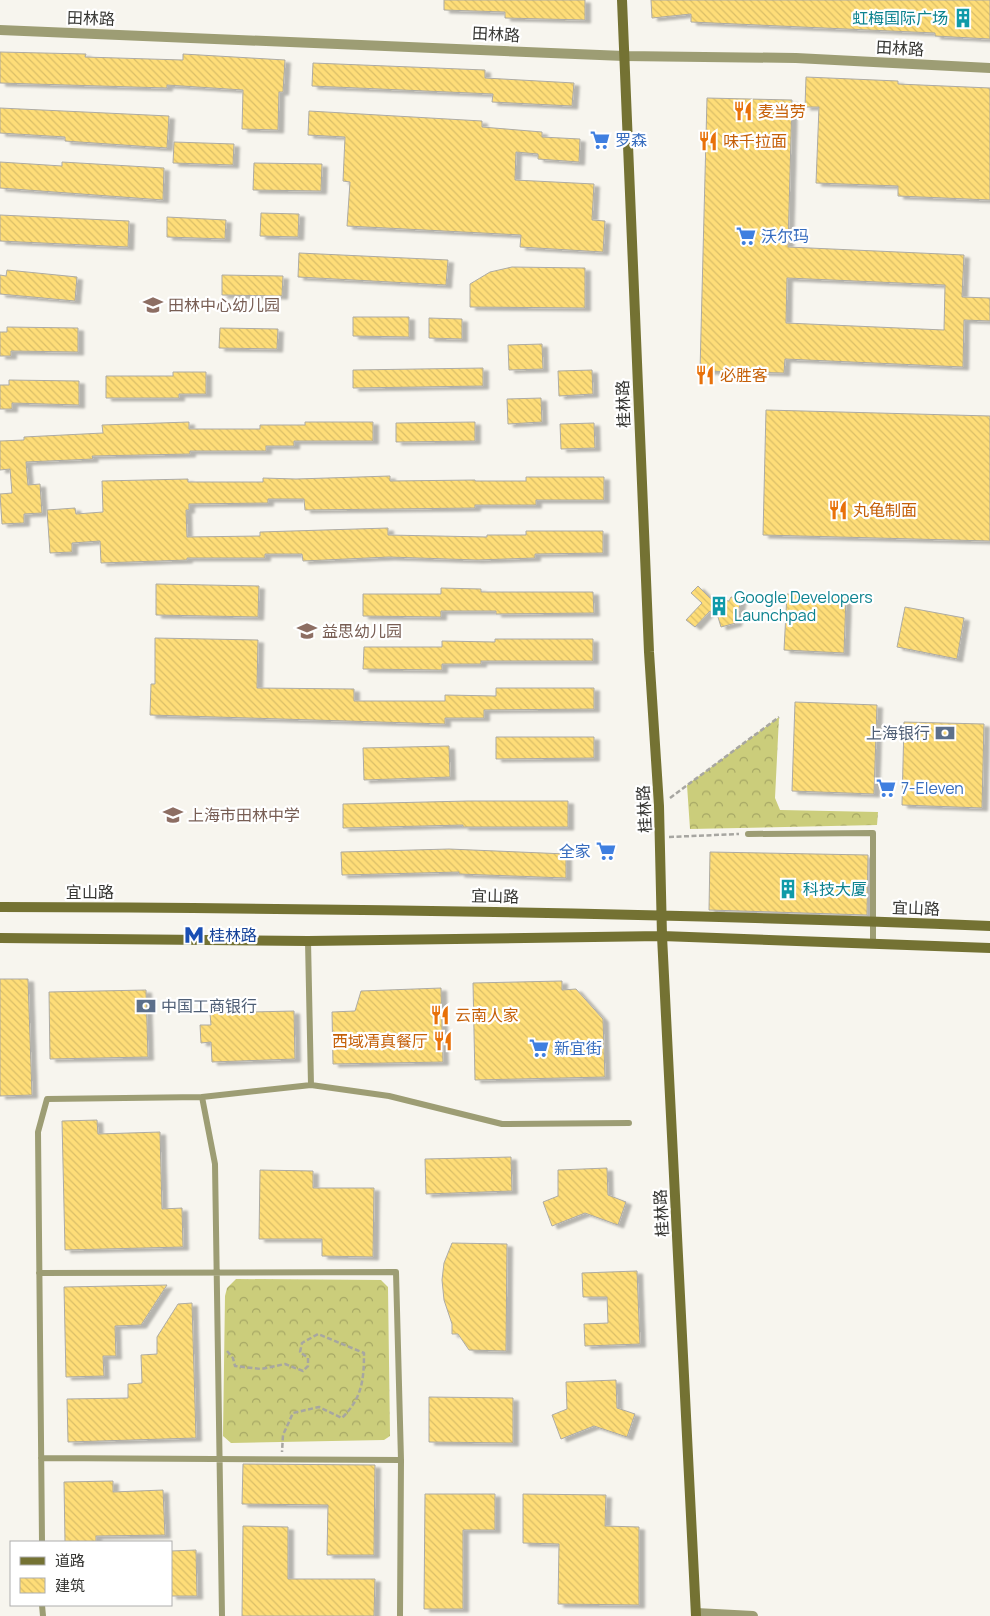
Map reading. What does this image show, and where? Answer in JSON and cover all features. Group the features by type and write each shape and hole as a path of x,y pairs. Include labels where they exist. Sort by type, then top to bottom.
{"main road":[{"name":"桂林路","path":"622,0 649,652 659,806 662,936 696,1614"},
{"name":"宜山路","path":"0,907 349,908 661,914 990,926"},
{"path":"0,938 308,941 662,936 873,942 990,948"}],"street":[{"name":"田林路","path":"0,30 624,56 796,58 990,68"},
{"path":"696,1614 753,1616"}],"lane":[{"path":"748,834 872,833 873,942"},
{"path":"308,941 311,1085"},
{"path":"42,1541 38,1132 47,1099 202,1096 311,1085 389,1096 502,1124 629,1123"},
{"path":"202,1096 215,1164 222,1616"},
{"path":"39,1273 396,1272 401,1460 400,1616"},
{"path":"41,1458 401,1460"}],"path":[{"path":"659,806 779,717"},
{"path":"660,837 748,834"},
{"path":"218,1342 233,1358 235,1366 262,1369 285,1364 303,1371 308,1366 308,1358 300,1352 302,1343 318,1334 364,1353 364,1376 356,1404 342,1418 319,1407 294,1413 283,1435 282,1458"}],"green space":[{"path":"779,717 775,798 780,810 878,812 877,825 690,829 687,785"},
{"path":"236,1279 381,1280 388,1287 390,1436 384,1440 231,1443 223,1436 225,1296 227,1288"}],"building":[{"path":"444,0 585,0 585,20 505,18 505,12 444,10"},
{"path":"651,0 990,0 990,39 935,36 935,33 691,22 691,14 652,18"},
{"path":"0,52 86,54 85,57 183,60 183,54 285,60 283,92 279,92 278,130 242,129 243,90 167,85 167,88 0,83"},
{"path":"313,63 485,70 485,78 574,83 572,106 492,102 493,94 312,86"},
{"path":"806,77 990,88 990,200 898,196 898,186 816,183 819,107 805,107"},
{"name":"沃尔玛","path":"707,98 792,100 788,247 964,255 962,297 990,298 990,321 964,320 963,367 785,359 784,373 700,371","holes":["787,278 945,285 944,330 786,323"]},
{"path":"0,108 169,116 167,148 65,141 65,137 0,133"},
{"path":"309,111 482,121 482,127 542,132 542,137 580,139 579,162 538,159 538,154 516,152 515,180 594,184 592,220 605,221 603,252 520,247 521,235 347,226 350,182 343,181 345,137 308,135"},
{"path":"174,142 234,144 233,165 173,163"},
{"path":"0,162 62,166 62,162 164,168 163,200 0,188"},
{"path":"254,163 322,164 321,191 253,190"},
{"path":"261,213 299,214 298,237 260,236"},
{"path":"0,215 129,221 128,247 0,241"},
{"path":"167,217 226,220 225,239 167,237"},
{"path":"299,253 448,260 446,285 298,277"},
{"path":"512,267 585,268 585,308 470,307 470,284 490,272"},
{"path":"7,270 77,277 75,301 0,294 0,275 6,276"},
{"path":"222,275 283,276 282,296 222,295"},
{"path":"353,317 409,317 409,337 353,336"},
{"path":"429,318 462,319 462,339 429,338"},
{"path":"7,327 78,328 78,352 11,351 11,356 0,356 0,332 7,332"},
{"path":"220,328 278,329 277,349 219,348"},
{"path":"542,344 543,369 509,370 508,345"},
{"path":"483,368 483,386 353,388 353,370"},
{"path":"592,370 593,394 559,396 558,371"},
{"path":"173,372 206,372 206,394 179,394 179,398 106,398 106,376 173,376"},
{"path":"9,380 79,381 79,405 12,403 12,409 0,409 0,385 9,385"},
{"path":"541,398 542,422 508,424 507,399"},
{"path":"766,410 990,416 990,541 763,535"},
{"path":"189,422 189,429 260,429 260,425 305,425 305,422 373,422 373,441 294,441 294,446 266,446 266,451 190,451 190,454 92,456 93,459 26,462 28,485 40,484 42,513 24,514 24,523 2,524 0,494 12,493 10,469 0,470 0,441 24,440 24,437 103,433 102,425"},
{"path":"475,422 475,441 396,442 396,423"},
{"path":"594,423 595,448 561,449 560,424"},
{"path":"390,476 390,481 526,481 526,477 604,477 604,500 536,500 536,505 475,505 475,508 305,510 304,499 268,499 268,503 189,504 189,510 186,510 187,537 260,536 260,532 388,528 388,535 487,537 487,535 526,535 526,531 603,531 603,553 535,554 535,558 477,560 389,557 303,561 302,554 265,554 265,558 187,558 187,560 101,563 100,541 72,543 72,552 50,553 47,510 75,508 76,514 103,512 102,481 188,479 188,482 263,482 263,478 296,479"},
{"path":"156,584 259,586 258,617 156,615"},
{"name":"Google Developers Launchpad","path":"698,586 710,598 729,601 731,597 741,599 736,623 721,627 718,617 710,611 695,627 686,620 702,603 691,593"},
{"path":"441,588 481,589 481,592 593,592 594,613 496,614 496,611 441,611 441,617 363,616 363,594 441,594"},
{"path":"787,594 846,597 844,653 784,650"},
{"path":"905,607 964,618 957,659 897,647"},
{"path":"155,638 258,640 257,688 354,689 354,701 445,701 445,695 496,696 496,688 594,688 594,709 484,710 484,718 445,718 445,724 150,715 151,684 155,684"},
{"path":"495,639 593,639 593,661 481,661 481,664 442,664 442,670 363,669 364,647 442,647 442,641 495,642"},
{"path":"795,702 877,705 874,794 792,791"},
{"path":"904,722 984,724 982,808 902,805"},
{"path":"496,737 594,737 594,758 496,759"},
{"path":"449,746 450,777 364,780 363,748"},
{"path":"568,801 568,827 463,827 463,825 343,828 343,804"},
{"path":"449,849 566,854 566,878 459,874 459,872 342,875 341,852"},
{"name":"科技大厦","path":"710,852 868,855 867,915 709,910"},
{"path":"0,979 28,979 32,1095 0,1096"},
{"name":"新宜街","path":"562,981 562,990 576,989 603,1019 605,1077 475,1080 473,983"},
{"path":"441,988 443,1062 333,1064 332,1012 355,1011 361,991"},
{"path":"146,990 148,1057 50,1059 49,992"},
{"path":"294,1011 295,1059 212,1062 211,1042 201,1043 200,1025 211,1025 210,1013"},
{"path":"97,1120 98,1134 160,1132 162,1209 182,1208 183,1247 65,1250 62,1121"},
{"path":"511,1157 512,1191 426,1194 425,1159"},
{"path":"607,1168 608,1195 626,1202 618,1225 585,1213 552,1226 543,1202 558,1196 558,1170"},
{"path":"260,1170 313,1171 313,1188 374,1188 373,1257 322,1256 322,1239 259,1239"},
{"path":"452,1243 507,1244 506,1351 469,1350 458,1334 452,1334 452,1324 444,1300 442,1280 444,1263"},
{"path":"637,1271 640,1344 585,1346 584,1324 608,1323 607,1297 583,1297 582,1273"},
{"path":"167,1285 141,1325 115,1326 116,1356 103,1356 104,1376 66,1377 64,1287"},
{"path":"192,1303 196,1438 68,1442 67,1399 128,1398 128,1384 142,1383 141,1355 157,1354 157,1337 178,1304"},
{"path":"616,1380 617,1408 635,1414 627,1437 594,1426 561,1439 552,1415 567,1409 566,1382"},
{"path":"429,1397 513,1398 513,1443 429,1442"},
{"path":"243,1464 375,1465 374,1555 327,1555 328,1505 242,1504"},
{"path":"113,1481 113,1492 163,1490 165,1535 96,1536 96,1541 65,1541 64,1482"},
{"path":"425,1494 495,1494 495,1530 463,1530 463,1609 424,1609"},
{"path":"523,1494 606,1495 605,1526 639,1527 639,1605 558,1604 559,1544 523,1543"},
{"path":"243,1526 288,1527 288,1579 375,1579 374,1616 242,1616"},
{"path":"196,1550 197,1596 172,1596 172,1551"}],"place":[{"name":"虹梅国际广场","path":"963,18"},
{"name":"麦当劳","path":"743,111"},
{"name":"罗森","path":"600,140"},
{"name":"味千拉面","path":"708,141"},
{"name":"沃尔玛","path":"746,236"},
{"name":"田林中心幼儿园","path":"153,305"},
{"name":"必胜客","path":"705,375"},
{"name":"丸龟制面","path":"838,510"},
{"name":"Google Developers Launchpad","path":"719,606"},
{"name":"益思幼儿园","path":"307,631"},
{"name":"上海银行","path":"945,733"},
{"name":"7-Eleven","path":"886,788"},
{"name":"上海市田林中学","path":"173,815"},
{"name":"全家","path":"606,851"},
{"name":"科技大厦","path":"788,889"},
{"name":"桂林路","path":"194,935"},
{"name":"中国工商银行","path":"146,1006"},
{"name":"云南人家","path":"440,1015"},
{"name":"西域凊真餐厅","path":"443,1041"},
{"name":"新宜街","path":"539,1048"}]}
